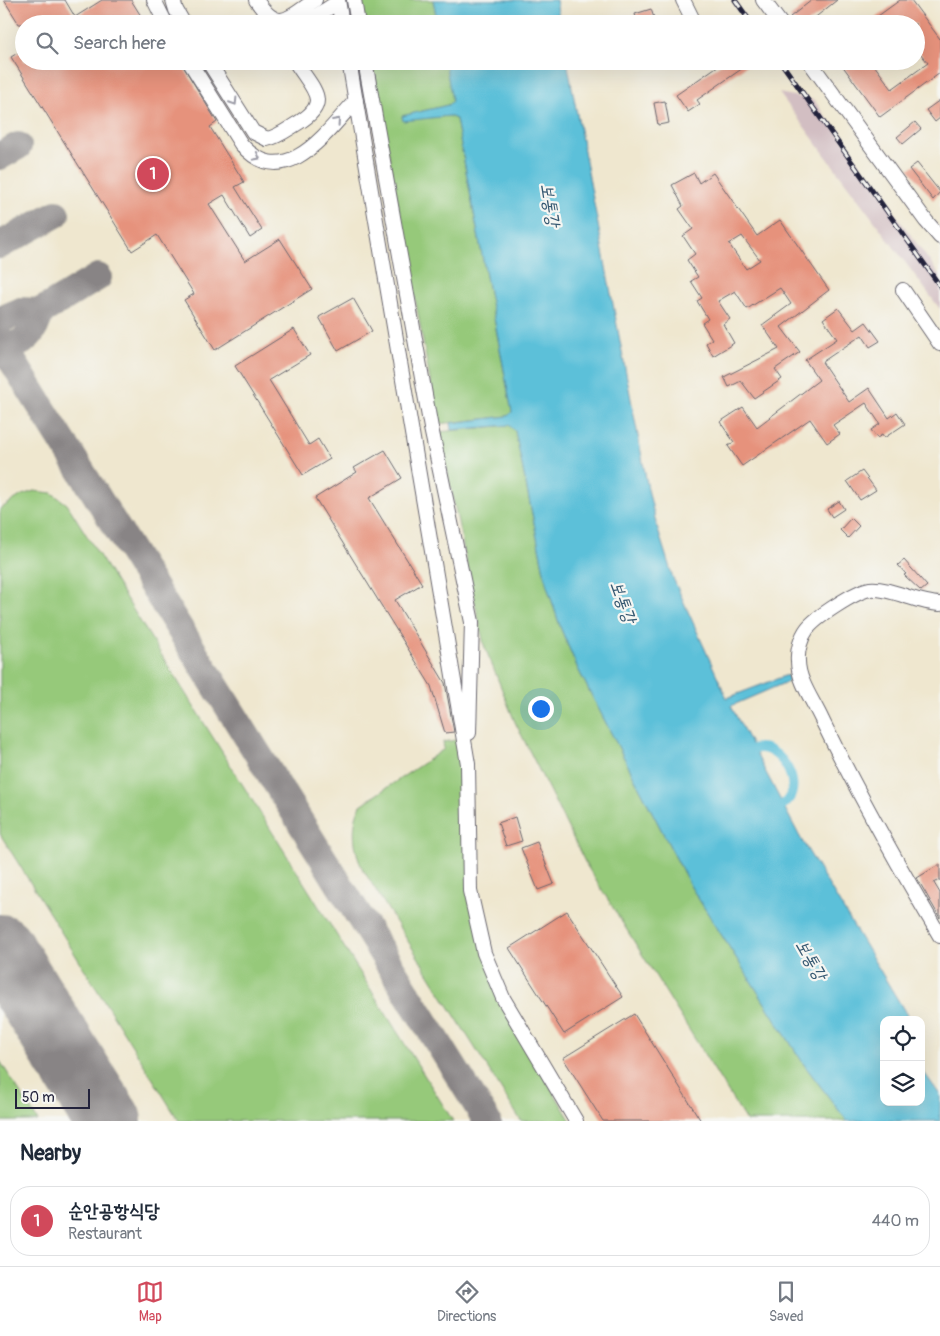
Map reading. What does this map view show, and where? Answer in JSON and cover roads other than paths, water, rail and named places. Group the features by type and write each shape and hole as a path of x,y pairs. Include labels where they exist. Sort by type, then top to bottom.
{"street":[{"path":"154,0 162,15"},
{"path":"173,0 179,15"},
{"path":"256,0 267,15"},
{"path":"291,15 316,0"},
{"path":"354,0 356,15"},
{"path":"683,0 690,15"},
{"path":"763,0 774,15"},
{"path":"317,15 338,1 340,15"},
{"path":"195,70 241,144 250,155 260,161 282,162 296,158 318,142 356,100"},
{"path":"214,70 253,132 267,139 277,136 311,115 317,107 317,97 300,70"},
{"path":"351,70 468,764"},
{"path":"367,70 431,428 472,622 468,764 470,890 484,953 503,998 576,1121"},
{"path":"815,70 940,237"},
{"path":"903,290 940,344"},
{"path":"940,604 917,602 879,589 860,592 817,619 807,629 802,638 798,662 802,679 837,750 879,830 940,936"}],"water":[{"path":"433,0 556,0 558,15 436,15"},
{"name":"보통강","path":"447,70 569,70 648,489 657,527 673,578 727,698 787,675 789,681 731,706 801,839 908,1016 880,1016 880,1106 925,1106 925,1074 940,1095 940,1121 847,1121 805,1066 691,887 578,669 561,629 547,586 515,431 509,425 452,430 451,423 508,416 512,412 456,119 449,116 403,121 402,116 448,105 452,101"}],"waterway":[{"path":"741,754 757,748 768,750 782,760 787,768 791,777 791,794 785,803 771,813"}],"railway":[{"path":"735,0 746,15"},
{"path":"786,70 940,286"}],"place":[{"name":"순안공항식당","path":"153,174"}]}
